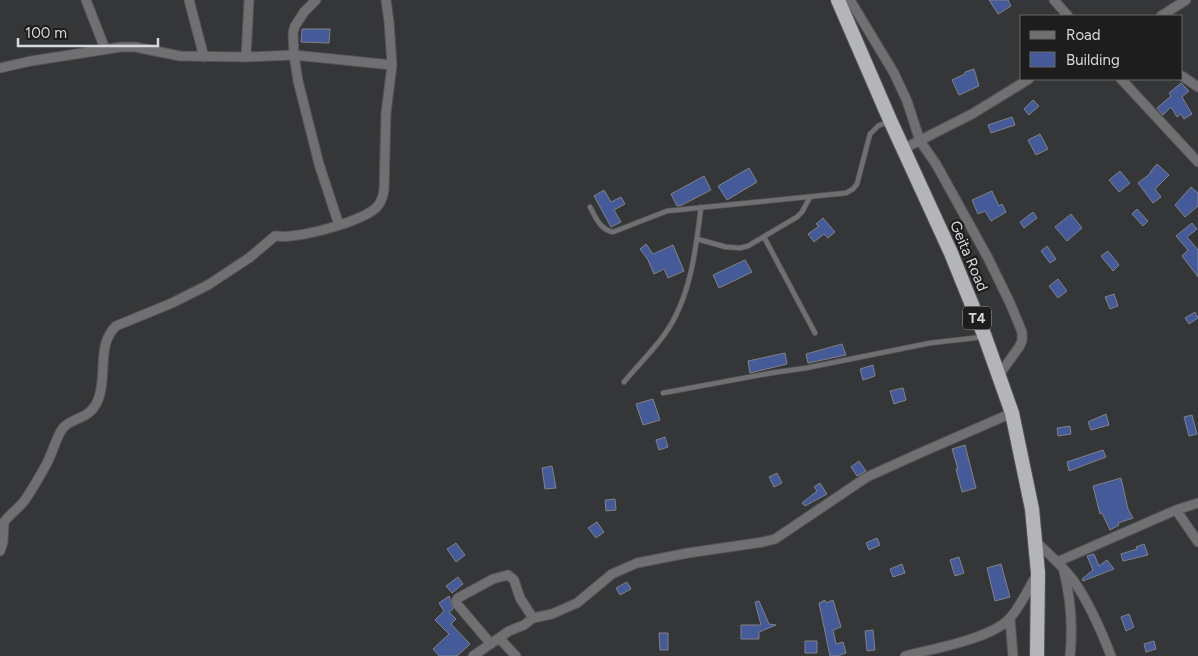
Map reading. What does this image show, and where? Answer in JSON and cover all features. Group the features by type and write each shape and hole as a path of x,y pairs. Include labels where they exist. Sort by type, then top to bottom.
{"highway":[{"name":"Geita Road","path":"838,0 951,253 985,337 1012,413 1032,509 1038,573 1037,656"}],"street":[{"path":"86,0 105,49"},
{"path":"189,0 204,57"},
{"path":"246,56 249,0"},
{"path":"316,0 304,12 295,26 293,33 294,55 298,81 319,164 339,225"},
{"path":"0,551 3,542 4,522 24,501 35,485 63,428 85,416 92,410 98,400 106,344 112,330 116,326 172,303 208,285 249,258 275,236 302,235 339,225 370,212 377,207 382,199 386,166 387,95 392,65 386,0"},
{"path":"850,0 894,73 907,101 920,141 936,164 988,258 1022,332 1022,340 1019,347 999,375"},
{"path":"1054,0 1067,15"},
{"path":"1164,15 1186,0"},
{"path":"0,68 105,49 135,47 180,56 294,55 392,65"},
{"path":"1183,77 1198,87"},
{"path":"903,148 972,114 1027,80"},
{"path":"1122,80 1198,162"},
{"path":"473,656 533,618 557,612 577,604 612,574 637,563 775,539 867,477 1012,413"},
{"path":"1057,562 1176,510 1198,503"},
{"path":"1176,510 1198,542"},
{"path":"1035,540 1064,569 1081,593 1111,656"},
{"path":"1064,569 1070,598 1073,634 1070,656"},
{"path":"905,656 981,636 997,629 1010,620 1038,573"},
{"path":"516,656 495,641 456,604 456,601 458,598 493,579 502,575 508,575 514,580 520,598 533,618"},
{"path":"1010,620 1012,656"}],"lane":[{"path":"590,206 603,227 609,232 613,232 667,211 846,194 853,190 857,184 870,134 878,126 890,120"},
{"path":"697,239 734,249 748,246 798,217 810,197"},
{"path":"624,382 665,334 676,315 684,294 697,239 701,207"},
{"path":"764,237 815,333"},
{"path":"663,393 806,368 930,343 985,337"}],"building":[{"path":"989,0 1008,0 1011,6 998,14"},
{"path":"302,29 330,29 329,43 301,42"},
{"path":"974,69 979,86 959,95 952,80"},
{"path":"1181,83 1189,91 1182,97 1192,114 1184,119 1181,114 1177,117 1171,107 1163,115 1157,108 1171,96 1169,93"},
{"path":"1033,100 1039,106 1029,115 1024,109"},
{"path":"1012,117 1015,125 991,133 988,125"},
{"path":"1040,134 1048,149 1036,155 1028,140"},
{"path":"1157,164 1169,175 1155,189 1161,197 1153,203 1138,183 1151,173"},
{"path":"749,168 757,182 727,200 718,186"},
{"path":"1120,171 1130,183 1119,192 1109,180"},
{"path":"704,176 711,190 677,206 671,194"},
{"path":"1191,187 1198,193 1198,206 1185,217 1175,205"},
{"path":"604,190 611,202 621,197 625,204 614,210 621,222 611,227 594,196"},
{"path":"992,191 999,206 1002,204 1006,212 991,221 985,211 978,214 972,200"},
{"path":"1137,209 1148,221 1143,226 1132,214"},
{"path":"1033,212 1037,218 1024,228 1020,222"},
{"path":"1071,214 1082,228 1067,241 1055,227"},
{"path":"823,218 835,232 828,238 824,234 814,242 808,234 819,226 816,224"},
{"path":"1192,223 1197,229 1187,237 1198,250 1198,277 1182,256 1188,250 1176,236"},
{"path":"646,244 653,254 673,245 684,271 668,278 664,269 654,274 648,260 640,249"},
{"path":"1047,246 1056,259 1050,263 1041,251"},
{"path":"1108,251 1119,265 1113,271 1101,256"},
{"path":"745,260 752,272 719,288 713,275"},
{"path":"1058,279 1067,291 1058,298 1049,286"},
{"path":"1114,294 1118,306 1110,309 1105,297"},
{"path":"1195,312 1198,318 1189,324 1185,318"},
{"path":"842,344 846,355 808,363 806,354"},
{"path":"785,353 787,364 750,373 748,361"},
{"path":"873,365 875,376 863,380 860,369"},
{"path":"903,388 906,400 894,404 890,391"},
{"path":"653,399 660,420 643,425 636,404"},
{"path":"1106,414 1109,425 1091,430 1088,422"},
{"path":"1192,415 1197,434 1189,436 1184,417"},
{"path":"1070,426 1071,434 1058,436 1057,428"},
{"path":"665,437 668,447 659,450 656,440"},
{"path":"965,445 976,488 962,492 952,449"},
{"path":"1103,450 1106,457 1069,471 1067,462"},
{"path":"859,461 866,471 857,476 851,467"},
{"path":"552,466 556,488 545,489 542,468"},
{"path":"777,473 782,483 774,487 769,477"},
{"path":"1121,478 1128,509 1133,518 1118,523 1119,525 1110,530 1102,513 1100,514 1093,486"},
{"path":"820,483 827,494 805,506 802,503 817,491 814,487"},
{"path":"615,499 616,510 606,511 605,500"},
{"path":"597,522 604,532 596,538 588,528"},
{"path":"877,538 880,545 869,550 866,543"},
{"path":"456,543 465,555 456,562 447,549"},
{"path":"1144,544 1148,555 1123,561 1121,554 1137,549 1136,547"},
{"path":"1094,554 1099,566 1107,560 1114,569 1083,581 1082,579 1093,570 1087,556"},
{"path":"959,557 964,573 955,576 950,560"},
{"path":"902,564 905,573 893,577 890,569"},
{"path":"1001,564 1010,597 995,601 987,568"},
{"path":"458,577 463,584 452,593 446,586"},
{"path":"627,582 631,589 620,595 616,588"},
{"path":"449,596 453,609 449,612 456,619 451,624 470,644 457,656 439,656 433,649 449,634 435,620 444,611 439,603"},
{"path":"825,600 826,603 833,600 841,627 833,630 836,644 843,642 846,653 838,656 830,656 819,603"},
{"path":"759,601 769,624 776,625 759,632 759,639 741,639 741,625 761,625 755,602"},
{"path":"1129,614 1134,627 1126,631 1121,617"},
{"path":"873,630 875,650 867,651 865,631"},
{"path":"659,633 668,633 668,650 660,650"},
{"path":"805,641 817,641 817,653 805,653"},
{"path":"1154,641 1156,649 1146,652 1144,644"}]}
